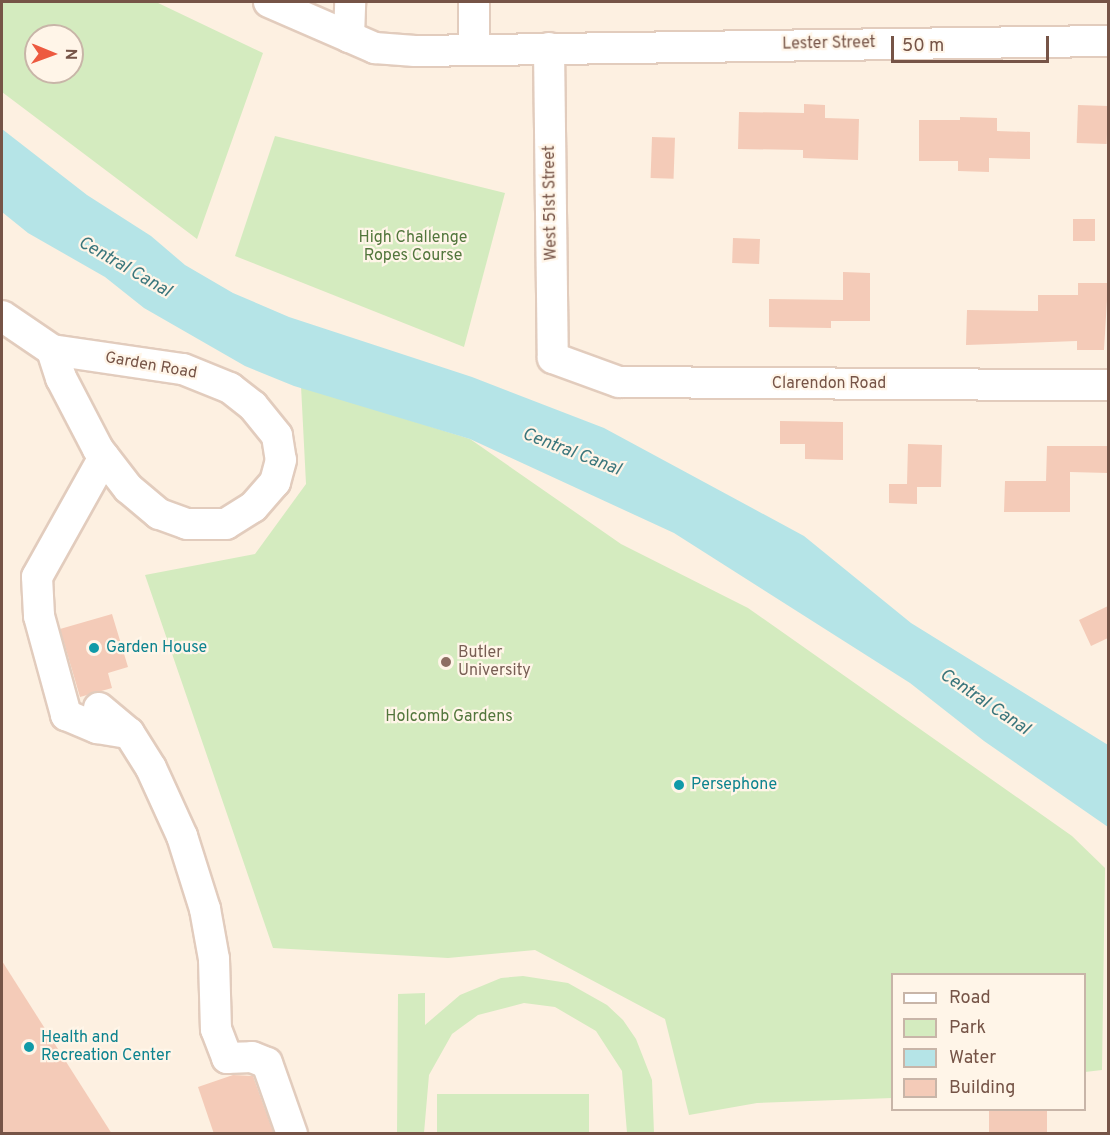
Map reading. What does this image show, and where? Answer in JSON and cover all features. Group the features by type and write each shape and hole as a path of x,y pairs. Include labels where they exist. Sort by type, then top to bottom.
{"street":[{"name":"Lester Street","path":"269,2 375,48 474,50 1108,41"},
{"path":"349,37 350,2"},
{"path":"474,2 474,50"},
{"name":"West 51st Street","path":"549,48 553,358"},
{"name":"Garden Road","path":"2,316 52,350 183,369 211,378 245,399 267,420 277,436 281,454 275,482 253,507 226,524 206,526 168,518 142,503 104,457 74,405 52,350"},
{"name":"Clarendon Road","path":"553,358 620,382 1108,385"},
{"path":"104,457 37,577 39,616 66,715 97,728 129,733"},
{"path":"99,708 129,733 151,768 182,836 205,909 214,959 216,1029 227,1058 252,1057 267,1063 292,1134"}],"green space":[{"path":"2,2 156,2 263,53 197,239 2,92"},
{"name":"High Challenge Ropes Course","path":"275,136 505,193 464,347 235,256"},
{"name":"Holcomb Gardens","path":"301,386 470,439 621,544 748,608 1072,836 1105,868 1102,1070 1086,1072 1086,973 891,973 891,1098 757,1103 689,1115 665,1019 535,950 448,958 273,948 145,575 255,554 306,484"},
{"path":"523,976 568,983 607,1005 623,1020 636,1039 652,1080 654,1133 627,1133 622,1071 596,1031 555,1007 524,1003 478,1015 452,1034 429,1075 424,1133 397,1133 398,994 425,993 425,1025 460,995 501,978"},
{"path":"437,1094 589,1094 589,1133 437,1133"}],"water":[{"name":"Central Canal","path":"2,129 87,195 151,236 185,265 233,293 289,317 472,377 604,428 804,536 911,623 1108,745 1108,827 984,741 910,683 674,533 470,439 294,386 245,366 144,308 105,277 28,233 2,212"}],"building":[{"path":"804,104 825,105 825,118 859,119 858,160 803,158 803,150 738,149 739,112 804,113"},
{"path":"1078,105 1108,106 1107,144 1077,143"},
{"path":"960,117 997,118 997,131 1030,132 1030,159 989,158 989,172 958,171 958,161 919,161 919,120 960,120"},
{"path":"652,137 675,138 674,179 651,178"},
{"path":"1073,219 1095,219 1095,241 1073,241"},
{"path":"733,238 760,239 759,264 732,263"},
{"path":"843,272 870,273 870,321 831,321 831,328 769,327 769,299 843,300"},
{"path":"1078,283 1108,283 1104,350 1077,350 1077,341 966,345 967,310 1038,311 1038,295 1078,295"},
{"path":"780,421 843,422 843,460 805,459 805,444 780,444"},
{"path":"908,444 942,445 941,487 917,487 917,504 889,503 889,484 907,484"},
{"path":"1047,446 1108,446 1108,473 1070,472 1070,512 1004,512 1005,481 1046,481"},
{"path":"1108,606 1108,638 1091,646 1079,620"},
{"name":"Garden House","path":"112,614 128,667 108,673 112,688 80,697 60,629"},
{"name":"Health and Recreation Center","path":"2,961 112,1134 2,1134"},
{"path":"233,1075 253,1076 274,1134 214,1134 198,1087"},
{"path":"989,1111 1047,1111 1047,1134 989,1134"}],"place":[{"name":"Garden House","path":"94,648"},
{"name":"Butler University","path":"446,662"},
{"name":"Persephone","path":"679,785"},
{"name":"Health and Recreation Center","path":"29,1047"}]}
